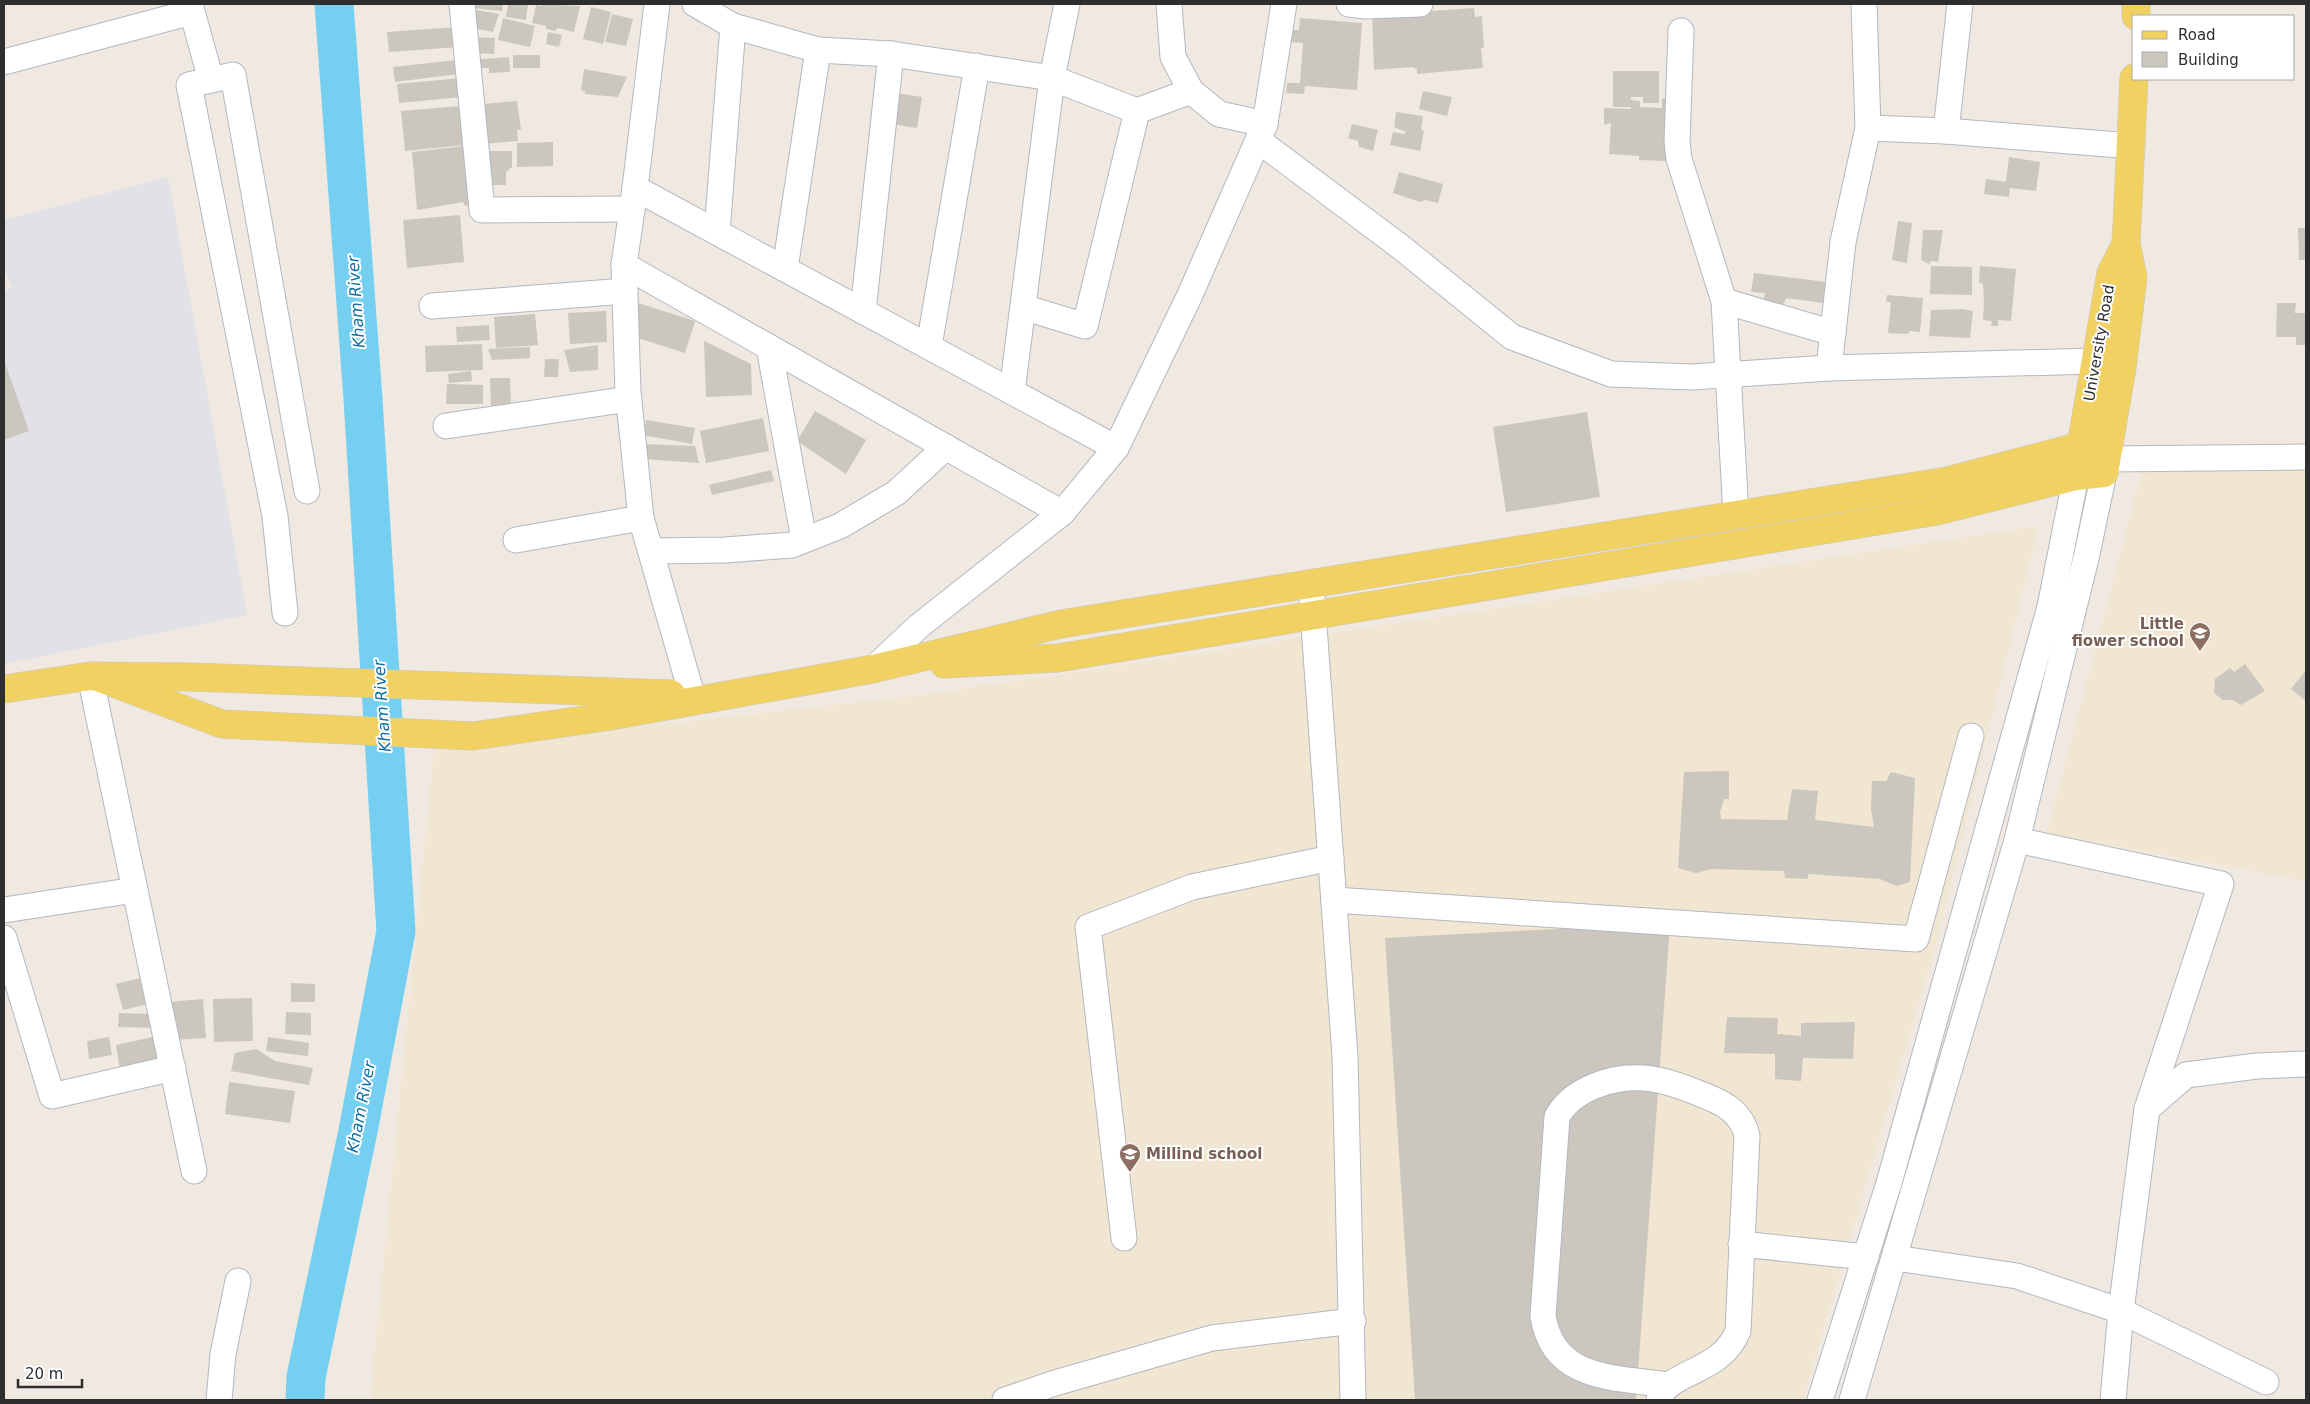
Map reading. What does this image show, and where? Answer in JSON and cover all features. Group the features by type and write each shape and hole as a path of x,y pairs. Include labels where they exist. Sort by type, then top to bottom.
{"main road":[{"name":"University Road","path":"2106,459 2122,368 2133,277 2126,244 2134,80"},
{"name":"University Road","path":"2076,476 2095,360 2112,273 2126,244"},
{"path":"93,676 222,724 464,735 611,716 728,695 873,668 1061,624 1947,481 2081,446 2106,459"},
{"path":"873,668 1058,658 1937,511 2076,476 2106,459"},
{"path":"4,688 93,676 190,676 728,695"}],"street":[{"path":"462,4 482,210 634,198 717,232 1116,448"},
{"path":"657,4 634,198 624,265 629,399 641,518 692,695"},
{"path":"695,4 733,26 818,50 891,54 1052,78 1138,111 1191,91"},
{"path":"1012,392 1052,78 1067,4"},
{"path":"1164,4 1173,57 1191,91 1219,114 1261,132 1512,337 1611,374 1692,377 1829,368 2095,360"},
{"path":"873,668 919,626 1062,512 1116,448 1190,297 1261,132 1284,4"},
{"path":"1350,4 1366,6 1420,4"},
{"path":"1829,368 1843,242 1868,128 1864,4"},
{"path":"1946,131 1960,4"},
{"path":"4,62 191,8 211,80"},
{"path":"717,232 733,26"},
{"path":"1681,31 1677,141 1679,159 1724,301 1736,515"},
{"path":"785,269 818,50"},
{"path":"863,311 891,54"},
{"path":"929,346 976,66"},
{"path":"285,613 275,516 188,85 233,75 307,491"},
{"path":"1023,307 1085,326 1138,111"},
{"path":"1868,128 1946,131 2132,146"},
{"path":"624,265 1062,512"},
{"path":"432,306 625,291"},
{"path":"1724,301 1832,333"},
{"path":"769,347 804,540"},
{"path":"446,426 629,399"},
{"path":"651,551 725,550 792,544 804,540 840,526 896,493 946,447"},
{"path":"1852,1400 2017,840 2087,554 2106,459 2306,457"},
{"path":"1829,1396 1866,1257 1889,1183 2050,607 2076,476"},
{"path":"516,540 641,518"},
{"path":"1311,584 1345,1056 1353,1321 1353,1400"},
{"path":"93,676 135,890 194,1170"},
{"path":"1334,900 1916,939 1971,736"},
{"path":"2017,840 2221,884 2147,1109 2121,1311 2113,1400"},
{"path":"1124,1238 1088,927 1192,887 1331,858"},
{"path":"4,910 135,890"},
{"path":"4,938 52,1096 173,1068"},
{"path":"2147,1109 2186,1075 2257,1066 2306,1064"},
{"path":"1642,1078 1663,1081 1712,1098 1734,1112 1745,1127 1747,1136 1739,1320 1733,1343 1712,1363 1664,1393 1573,1366 1552,1346 1547,1335 1543,1316 1557,1117 1563,1106 1587,1089 1617,1080 1642,1078"},
{"path":"1742,1244 1866,1257"},
{"path":"1895,1258 2017,1276 2121,1311 2266,1382"},
{"path":"219,1400 223,1354 238,1281"},
{"path":"1005,1400 1055,1383 1212,1338 1353,1321"}],"shaded area":[{"path":"168,177 247,615 4,664 4,291 12,288 4,268 4,220"},
{"name":"Little fiower school","path":"2143,467 2306,470 2306,881 2047,833"},
{"name":"Millind school","path":"2039,526 1935,947 1803,1400 370,1400 434,750 923,695"}],"building":[{"path":"473,4 503,4 502,11 473,8"},
{"path":"508,4 528,4 526,20 506,17"},
{"path":"542,4 580,6 574,32 558,28 555,31 546,29 546,26 532,23 536,5 542,6"},
{"path":"1432,5 1432,11 1474,8 1475,17 1482,16 1484,48 1481,48 1483,68 1417,74 1417,69 1412,67 1374,70 1372,11"},
{"path":"591,7 611,12 603,44 583,39"},
{"path":"471,9 499,14 493,32 468,27"},
{"path":"612,14 633,19 626,46 605,42"},
{"path":"503,18 535,26 530,47 498,40"},
{"path":"1300,18 1362,23 1357,90 1305,86 1304,94 1286,93 1287,83 1300,83 1303,43 1290,42 1291,30 1299,30"},
{"path":"457,27 459,47 389,52 387,32"},
{"path":"548,32 562,35 559,47 546,44"},
{"path":"471,37 495,38 494,54 471,53"},
{"path":"513,55 540,55 540,68 513,68"},
{"path":"509,57 510,72 489,73 489,68 471,69 470,60"},
{"path":"457,60 459,74 395,82 393,67"},
{"path":"584,69 627,77 618,97 584,94 586,92 581,90"},
{"path":"1613,71 1659,71 1659,103 1643,103 1643,97 1631,97 1631,100 1640,101 1640,107 1662,108 1662,99 1670,97 1666,161 1639,160 1639,156 1609,154 1611,123 1604,125 1604,108 1631,109 1631,107 1613,107"},
{"path":"461,78 463,97 399,103 397,84"},
{"path":"1423,91 1452,97 1447,116 1419,109"},
{"path":"896,93 922,97 917,128 890,124"},
{"path":"517,101 521,130 517,130 518,141 482,144 482,104"},
{"path":"461,106 465,145 405,151 401,111"},
{"path":"1396,112 1423,116 1421,129 1424,131 1420,151 1390,145 1393,132 1404,134 1406,132 1394,127"},
{"path":"1352,124 1378,130 1373,151 1359,147 1358,141 1348,138"},
{"path":"553,142 553,166 517,167 517,143"},
{"path":"473,145 480,204 465,206 463,202 417,210 412,152"},
{"path":"483,151 512,151 512,167 506,172 506,185 483,185"},
{"path":"2009,157 2040,162 2036,191 2010,188 2009,197 1984,194 1986,179 2006,182"},
{"path":"1399,172 1443,184 1438,203 1425,200 1420,202 1393,193"},
{"path":"460,215 464,262 407,268 403,220"},
{"path":"1898,221 1912,223 1907,263 1892,260"},
{"path":"2298,228 2306,228 2306,260 2299,260"},
{"path":"1923,230 1943,230 1938,262 1931,261 1929,264 1921,260"},
{"path":"1931,266 1972,267 1972,295 1930,294"},
{"path":"1980,266 2016,269 2011,321 1998,320 1998,326 1991,326 1992,321 1983,320 1983,284 1979,283"},
{"path":"1754,273 1826,282 1823,303 1786,298 1782,308 1763,305 1765,293 1751,292"},
{"path":"1887,295 1923,298 1920,332 1909,331 1909,334 1888,333 1891,302 1886,302"},
{"path":"638,303 695,321 685,353 628,335"},
{"path":"2277,303 2296,303 2295,313 2306,313 2306,345 2296,345 2296,337 2276,337"},
{"path":"1962,309 1973,311 1970,338 1929,336 1931,310"},
{"path":"606,311 607,342 570,344 568,313"},
{"path":"535,314 538,345 496,348 494,317"},
{"path":"489,325 490,340 457,342 456,327"},
{"path":"704,341 751,364 752,395 706,397"},
{"path":"482,344 483,370 426,372 425,346"},
{"path":"598,345 598,370 570,372 564,350"},
{"path":"530,347 530,358 492,360 488,349"},
{"path":"545,359 559,359 558,377 544,377"},
{"path":"4,360 29,431 4,440"},
{"path":"471,371 472,381 449,383 448,374"},
{"path":"490,378 510,378 511,406 491,407"},
{"path":"447,384 483,385 483,404 446,404"},
{"path":"815,411 866,440 846,474 797,441"},
{"path":"1587,412 1600,497 1506,512 1493,427"},
{"path":"763,418 769,451 706,463 700,431"},
{"path":"646,420 695,428 692,444 643,435"},
{"path":"644,444 695,446 699,463 643,459"},
{"path":"771,470 774,481 712,495 709,485"},
{"path":"2245,664 2265,691 2241,705 2233,700 2223,700 2214,693 2215,679 2230,668 2234,672"},
{"path":"2306,670 2306,701 2291,689"},
{"path":"1729,771 1729,799 1724,799 1720,812 1721,819 1787,820 1792,789 1818,791 1815,820 1874,827 1871,809 1872,781 1886,781 1891,772 1915,778 1910,882 1896,886 1880,879 1808,874 1808,879 1785,878 1784,871 1712,869 1696,873 1678,868 1684,772"},
{"path":"1670,923 1636,1400 1415,1400 1385,938"},
{"path":"141,978 148,1004 123,1010 116,984"},
{"path":"291,983 315,984 315,1002 291,1002"},
{"path":"252,998 253,1041 214,1042 213,999"},
{"path":"203,999 206,1038 172,1040 168,1002"},
{"path":"286,1012 311,1013 311,1035 285,1034"},
{"path":"119,1013 153,1014 158,1028 118,1027"},
{"path":"1727,1017 1778,1018 1777,1034 1801,1036 1801,1023 1855,1022 1853,1059 1803,1058 1801,1081 1775,1079 1775,1054 1724,1053"},
{"path":"109,1037 112,1055 89,1059 87,1041"},
{"path":"153,1037 159,1063 120,1070 116,1045"},
{"path":"268,1037 309,1043 308,1056 266,1051"},
{"path":"256,1049 275,1061 313,1068 309,1085 231,1071 235,1053"},
{"path":"229,1082 295,1091 290,1123 225,1114"}],"waterway":[{"name":"Kham River","path":"305,1400 306,1377 358,1131 396,931 363,399 334,4"}],"place":[{"name":"Little fiower school","path":"2200,652"},
{"name":"Millind school","path":"1130,1173"}]}
